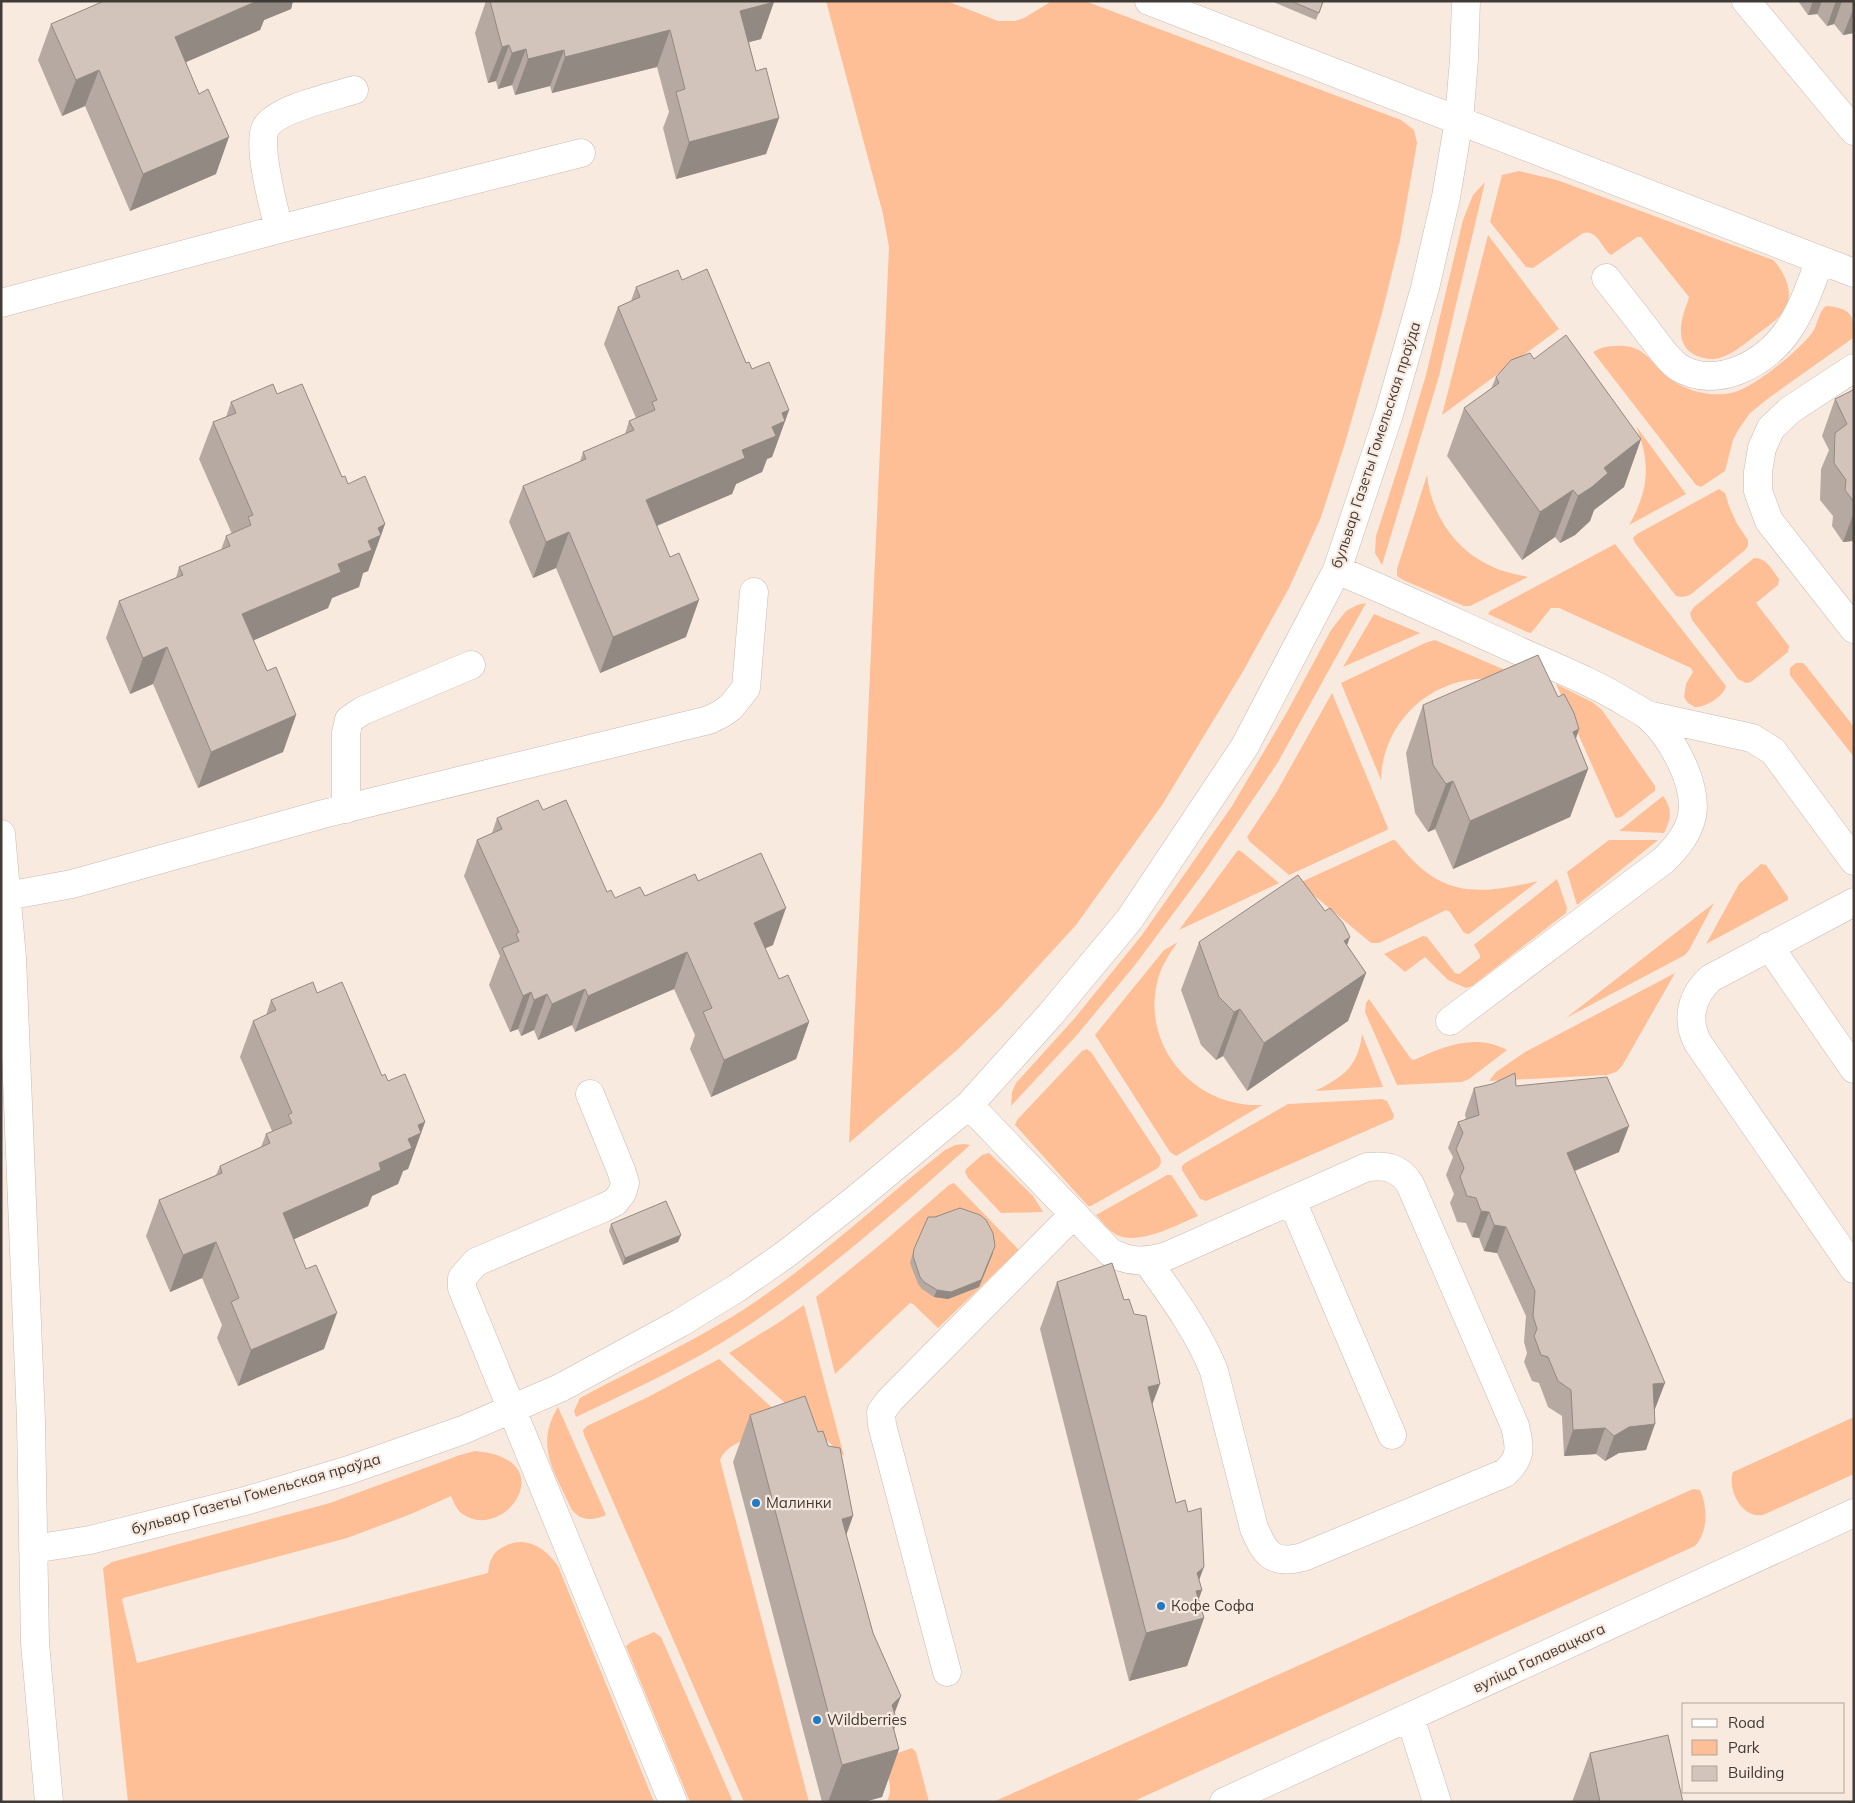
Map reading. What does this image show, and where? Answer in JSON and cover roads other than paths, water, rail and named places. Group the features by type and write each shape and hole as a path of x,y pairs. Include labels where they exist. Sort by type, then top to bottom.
{"street":[{"path":"1149,1 1854,273"},
{"name":"бульвар Газеты Гомельская праўда","path":"33,1549 90,1540 350,1470 462,1430 560,1388 680,1323 737,1288 786,1254 856,1199 969,1105 1050,1015 1129,920 1245,746 1337,570 1386,423 1425,288 1446,196 1458,120 1464,59 1466,1"},
{"path":"1746,1 1854,131"},
{"path":"278,229 262,142 265,128 274,118 291,110 354,90"},
{"path":"1,303 278,229 581,153"},
{"path":"1606,278 1672,362 1691,373 1703,377 1717,377 1749,365 1764,356 1777,344 1788,331 1803,304 1820,260"},
{"path":"1854,368 1790,410 1771,428 1762,448 1758,472 1758,491 1768,520 1854,629"},
{"path":"1337,570 1608,691 1647,715 1663,732 1674,749 1690,786 1693,802 1692,815 1681,841 1664,860 1450,1021"},
{"path":"7,896 72,884 346,809 708,720 721,714 740,698 746,688 754,592"},
{"path":"346,809 346,733 349,720 362,711 471,665"},
{"path":"1647,715 1752,738 1773,751 1854,861"},
{"path":"1,834 12,958 31,1420 35,1643 49,1802"},
{"path":"1854,902 1711,978 1696,995 1691,1025 1698,1043 1854,1269"},
{"path":"1769,946 1854,1069"},
{"path":"590,1094 621,1170 624,1183 622,1193 615,1202 603,1208 476,1262 462,1278 462,1288 673,1802"},
{"path":"969,1105 1110,1252 1130,1260 1147,1261 1167,1256 1367,1168 1381,1166 1394,1168 1407,1179 1515,1426 1519,1442 1519,1453 1515,1464 1505,1473 1303,1557 1284,1560 1269,1556 1254,1528 1214,1371 1207,1353 1197,1334 1147,1261"},
{"path":"1292,1201 1392,1435"},
{"path":"947,1672 882,1424 881,1412 890,1400 1074,1214"},
{"name":"вуліца Галавацкага","path":"1224,1802 1854,1513"},
{"path":"1410,1717 1437,1802"}],"place":[{"name":"Малинки","path":"756,1503"},
{"name":"Кофе Софа","path":"1161,1606"},
{"name":"Wildberries","path":"817,1720"}]}
